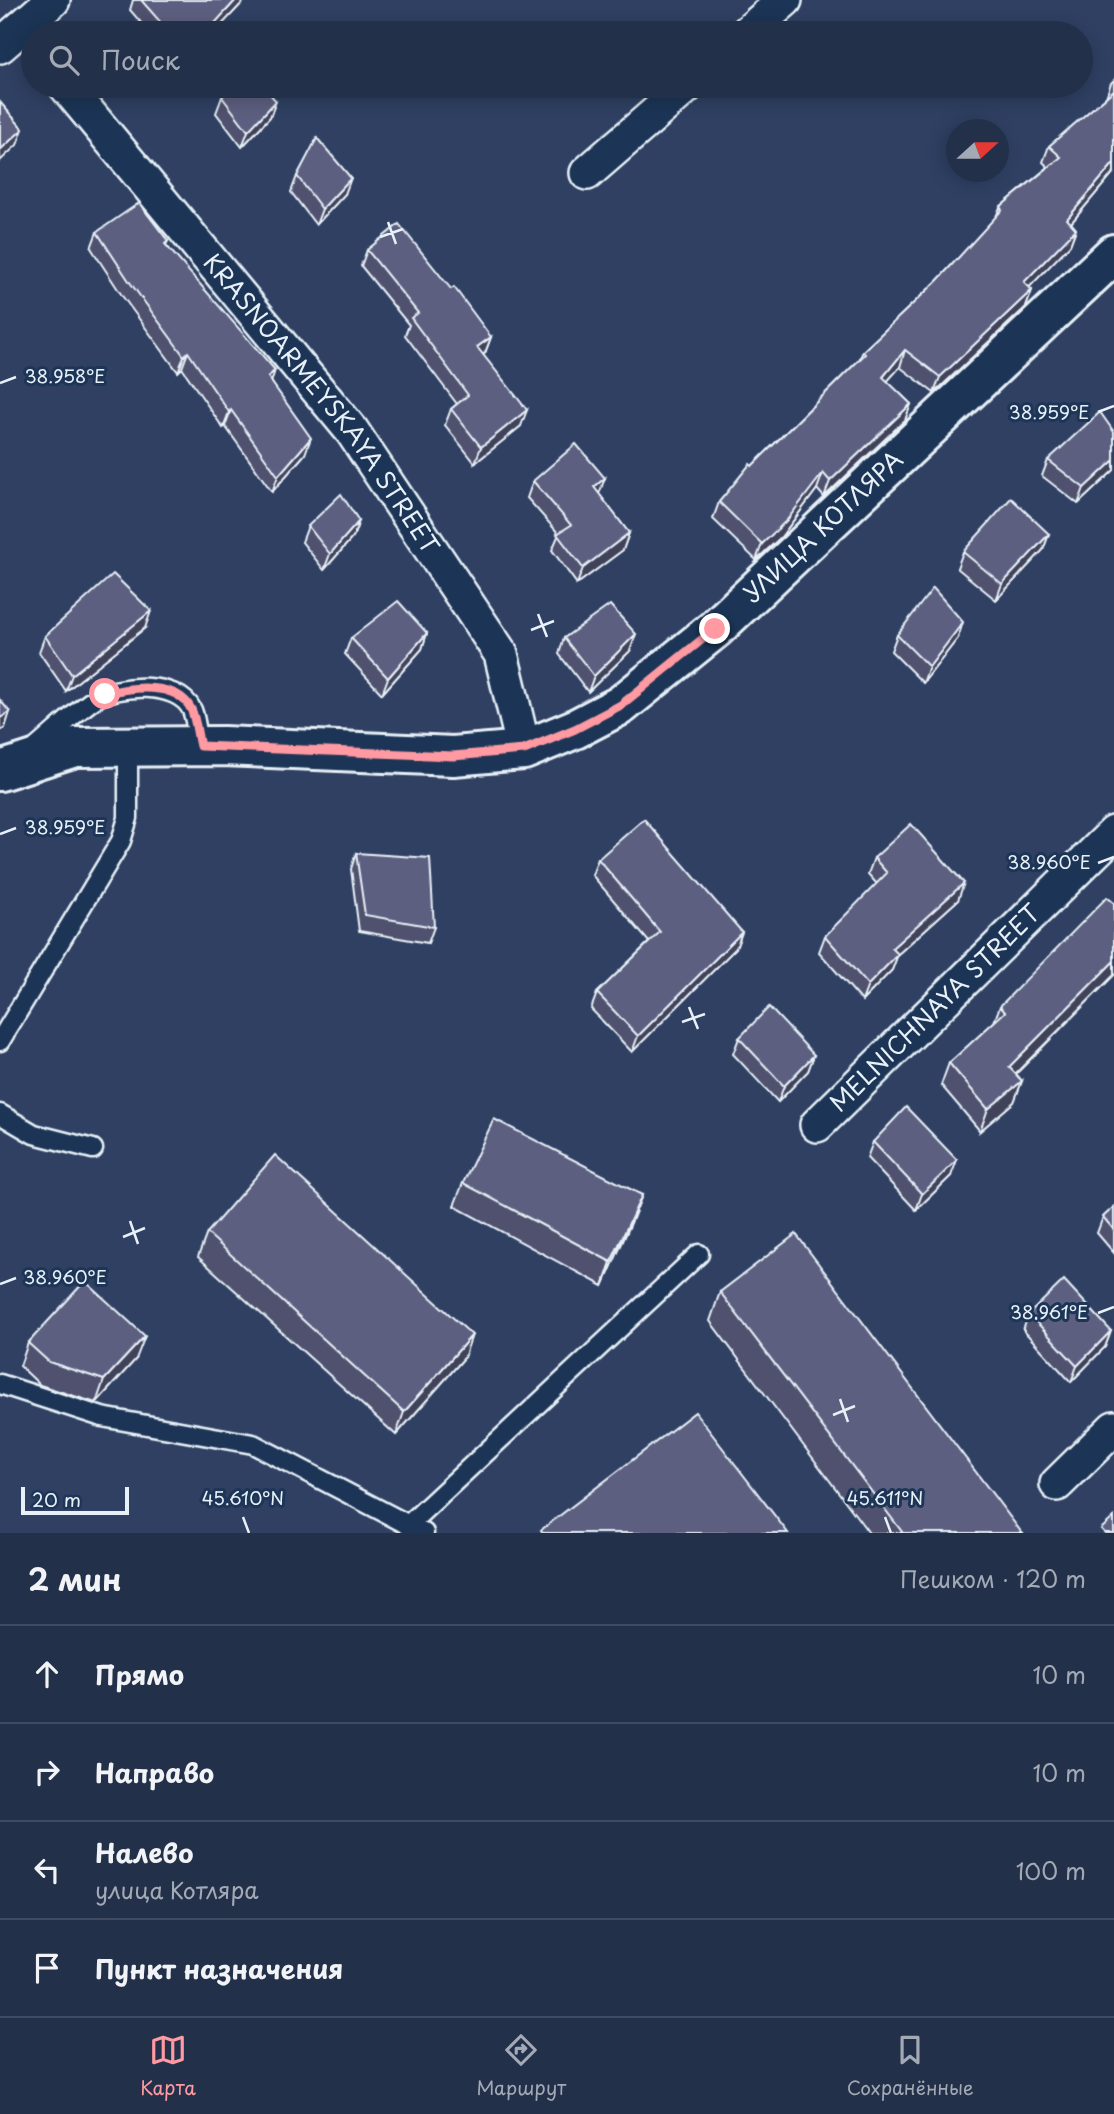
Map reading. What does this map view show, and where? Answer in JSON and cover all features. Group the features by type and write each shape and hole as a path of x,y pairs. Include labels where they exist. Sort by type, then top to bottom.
{"main road":[{"name":"УЛИЦА КОТЛЯРА","path":"7,769 75,747 200,746 453,756 524,750 575,729 621,705 668,669 1114,254"}],"street":[{"path":"27,21 53,0"},
{"path":"761,21 785,0"},
{"name":"KRASNOARMEYSKAYA STREET","path":"76,98 352,431 501,653 524,750"},
{"path":"587,173 673,98"},
{"name":"MELNICHNAYA STREET","path":"817,1125 1114,833"},
{"path":"1057,1484 1114,1428"}],"lane":[{"path":"7,769 95,699 116,691 152,690 178,695 192,710 200,746"},
{"path":"0,1041 121,841 128,818 128,747"},
{"path":"0,1114 34,1134 93,1149"},
{"path":"0,1384 102,1417 253,1444 416,1529 699,1254"}],"building":[{"path":"141,0 236,0 217,21 159,21"},
{"path":"1114,90 1114,163 1067,219 1076,229 1024,282 1032,290 940,377 905,350 883,377 911,404 830,481 823,473 787,520 762,544 719,502 750,464 752,466 865,354 863,351 938,280 1002,210 1000,207 1061,157 1049,146"},
{"path":"223,98 273,98 276,101 248,131"},
{"path":"0,102 23,129 0,150"},
{"path":"317,138 351,178 322,209 297,176"},
{"path":"139,203 168,241 165,244 275,370 268,377 311,438 278,476 188,352 184,356 97,232"},
{"path":"399,224 451,289 454,287 491,337 477,347 527,410 481,447 451,409 468,395 411,318 418,313 367,250"},
{"path":"1100,412 1114,432 1114,460 1084,488 1048,460"},
{"path":"576,444 605,478 594,487 629,533 583,568 557,534 571,525 533,481"},
{"path":"341,494 359,521 330,554 308,526"},
{"path":"1011,498 1049,534 1002,584 963,552"},
{"path":"113,574 151,611 72,675 45,636"},
{"path":"933,588 963,622 929,667 897,635"},
{"path":"398,601 427,633 388,678 351,638"},
{"path":"610,605 636,634 594,676 564,638"},
{"path":"0,700 10,712 0,718"},
{"path":"644,819 742,932 638,1036 597,993 660,932 598,859"},
{"path":"911,824 964,883 892,948 898,954 868,985 825,936 887,873 874,858"},
{"path":"356,853 430,858 434,927 365,915"},
{"path":"1107,897 1114,903 1114,961 1009,1067 1022,1081 988,1109 949,1063 1005,1012 1000,1006"},
{"path":"769,1007 814,1055 784,1086 739,1038"},
{"path":"906,1107 957,1160 922,1194 873,1142"},
{"path":"494,1119 642,1195 611,1262 463,1183"},
{"path":"275,1155 472,1335 404,1412 207,1233"},
{"path":"1114,1207 1114,1230 1103,1217"},
{"path":"796,1234 1022,1533 903,1533 720,1292"},
{"path":"1064,1280 1111,1331 1077,1366 1029,1314"},
{"path":"85,1281 145,1336 104,1380 49,1362 28,1343"},
{"path":"695,1412 788,1533 543,1533 541,1530"},
{"path":"1114,1517 1114,1533 1105,1533 1101,1529"}],"route":[{"path":"105,694 116,691 166,690 178,695 192,710 200,746 453,756 524,750 575,729 621,705 715,629"}]}
